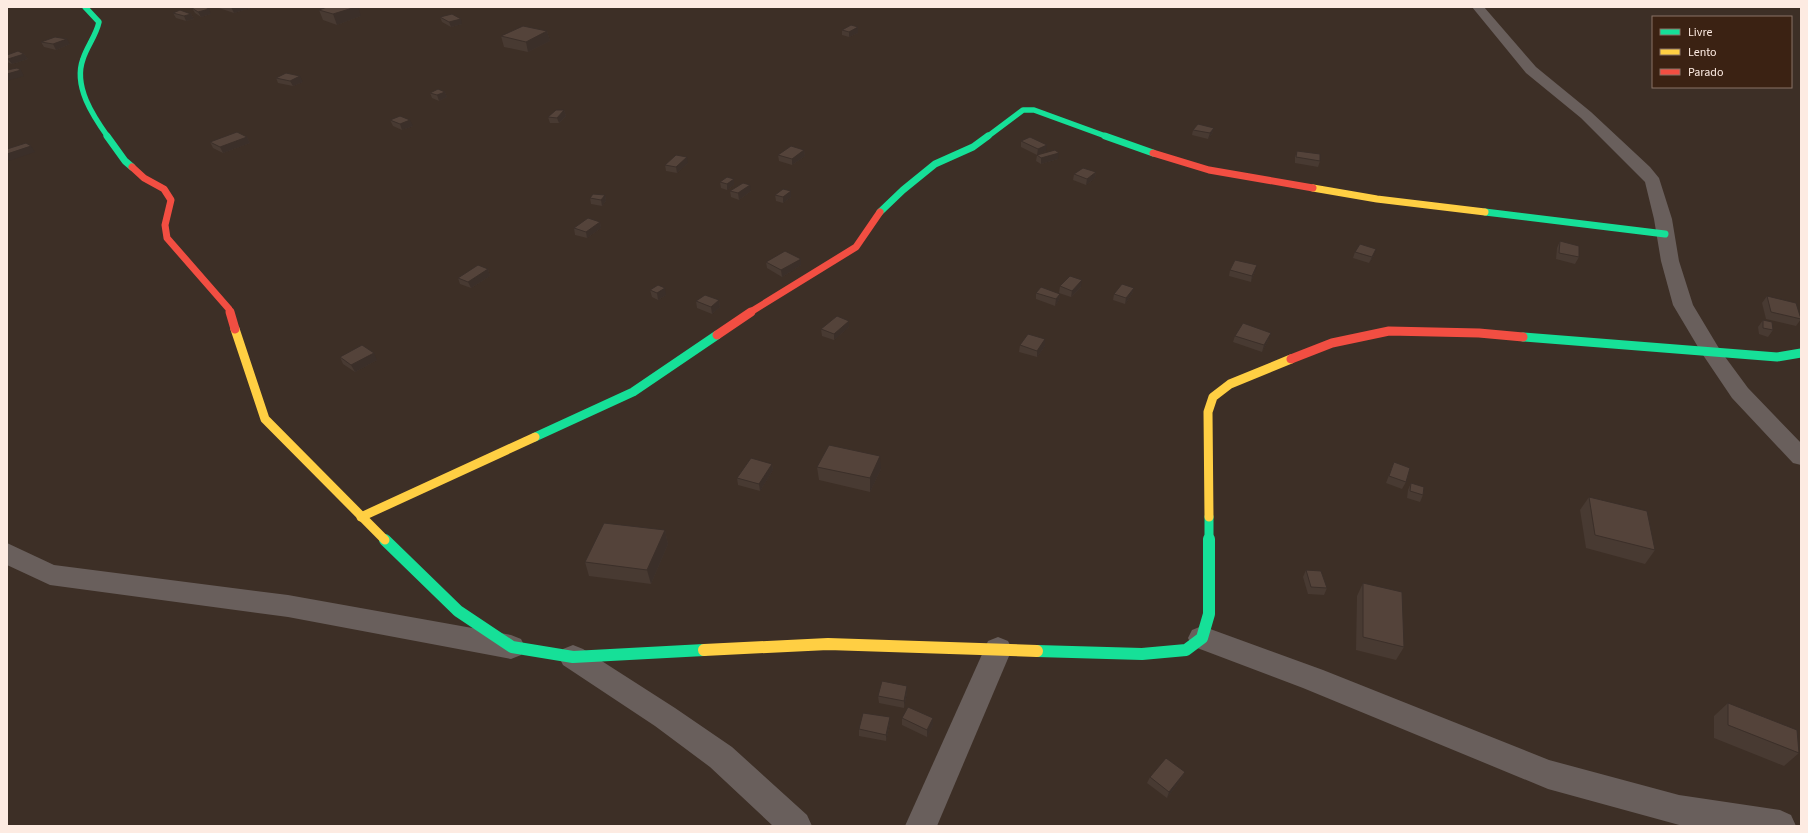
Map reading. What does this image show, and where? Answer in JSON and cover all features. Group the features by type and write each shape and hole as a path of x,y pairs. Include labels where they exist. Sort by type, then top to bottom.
{"street":[{"path":"85,7 99,22 98,31 81,64 82,92 89,108 125,161 144,178 164,189 171,200 165,225 168,238 229,309 253,387 265,419 361,517 458,611 512,647"},
{"path":"1478,7 1531,70 1586,114 1644,170 1653,181 1670,261 1683,305 1711,352 1740,393 1801,457"},
{"path":"361,517 633,392 762,304 856,247 878,214 903,190 935,164 973,147 1023,110 1034,110 1174,160 1209,170 1377,199 1665,234"},
{"path":"7,553 50,575 288,606 573,657 828,644 1142,654 1186,650 1202,638 1209,614 1208,412 1213,397 1230,384 1332,343 1389,331 1479,333 1777,357 1801,353"},
{"path":"1202,638 1313,679 1548,774 1679,810 1780,826"},
{"path":"921,826 998,649"},
{"path":"573,657 665,717 720,757 796,826"}],"building":[{"path":"205,7 209,9 198,12 192,8"},
{"path":"327,7 356,7 333,14 319,10"},
{"path":"180,10 191,14 184,16 173,13"},
{"path":"452,14 461,19 449,22 440,17"},
{"path":"851,25 858,27 849,32 842,30"},
{"path":"523,26 547,31 526,42 501,36"},
{"path":"55,37 67,39 53,44 41,42"},
{"path":"18,51 24,54 8,59 7,58 7,55"},
{"path":"17,68 21,70 7,74 7,70"},
{"path":"286,73 300,76 290,81 276,78"},
{"path":"438,89 445,92 437,95 430,93"},
{"path":"556,110 564,110 557,118 548,117"},
{"path":"400,116 410,120 400,124 390,120"},
{"path":"1198,124 1214,128 1210,133 1193,130"},
{"path":"237,132 247,137 220,147 210,142"},
{"path":"1030,137 1047,145 1038,149 1021,141"},
{"path":"26,143 31,146 7,154 7,149"},
{"path":"791,146 804,150 792,159 778,155"},
{"path":"1055,150 1059,153 1041,158 1037,155"},
{"path":"1297,151 1320,154 1320,161 1296,157"},
{"path":"676,155 687,157 676,167 665,165"},
{"path":"1083,168 1096,172 1087,179 1074,174"},
{"path":"727,177 734,179 727,184 720,182"},
{"path":"743,183 750,185 738,193 730,191"},
{"path":"783,189 791,191 783,197 775,195"},
{"path":"593,194 605,195 601,200 590,198"},
{"path":"588,218 600,222 586,232 574,228"},
{"path":"1560,241 1579,246 1579,257 1559,253"},
{"path":"1360,244 1376,249 1372,257 1355,252"},
{"path":"785,251 801,259 781,270 766,262"},
{"path":"1235,260 1257,265 1252,276 1230,270"},
{"path":"478,265 488,269 468,282 458,278"},
{"path":"1070,276 1082,280 1072,291 1060,286"},
{"path":"1122,284 1134,288 1126,298 1114,294"},
{"path":"658,285 665,288 657,293 650,290"},
{"path":"1041,287 1060,294 1056,299 1036,293"},
{"path":"705,295 719,300 711,307 696,301"},
{"path":"1767,296 1796,303 1801,319 1771,312"},
{"path":"837,316 849,321 834,334 821,329"},
{"path":"1763,320 1772,322 1773,330 1763,328"},
{"path":"1243,323 1271,333 1264,345 1235,336"},
{"path":"1028,334 1045,339 1037,351 1020,345"},
{"path":"362,345 374,353 351,365 340,357"},
{"path":"829,445 880,456 870,478 817,467"},
{"path":"751,458 772,464 759,484 737,478"},
{"path":"1394,462 1410,468 1406,482 1389,476"},
{"path":"1411,483 1424,487 1423,495 1410,491"},
{"path":"1589,497 1647,511 1655,550 1595,535"},
{"path":"604,523 665,530 647,570 585,562"},
{"path":"1306,570 1321,571 1327,588 1311,587"},
{"path":"1363,583 1402,592 1404,647 1363,637"},
{"path":"882,681 907,686 904,701 878,696"},
{"path":"1728,703 1797,730 1799,753 1728,725"},
{"path":"908,707 933,718 927,730 902,718"},
{"path":"863,713 890,717 886,735 859,729"},
{"path":"1166,758 1185,772 1169,792 1150,777"}],"traffic: fast":[{"path":"85,7 99,22 96,34 81,65 80,78 83,91 87,104 101,128 125,161 132,167"},
{"path":"880,212 903,190 935,164 973,147 1023,110 1034,110 1153,153"},
{"path":"1485,212 1665,234"},
{"path":"535,437 633,392 717,335"},
{"path":"1523,337 1777,357 1801,353"},
{"path":"1037,651 1142,654 1186,650 1202,638 1209,614 1209,517"},
{"path":"385,540 458,611 512,647 573,657 704,650"}],"traffic: slow":[{"path":"1313,188 1377,199 1485,212"},
{"path":"235,329 253,387 265,419 385,540"},
{"path":"1209,517 1208,412 1213,397 1230,384 1291,359"},
{"path":"361,517 535,437"},
{"path":"704,650 828,644 1037,651"}],"traffic: jam":[{"path":"1153,153 1209,170 1313,188"},
{"path":"132,167 144,178 164,189 171,200 165,225 167,238 229,309 235,329"},
{"path":"717,335 762,304 856,247 880,212"},
{"path":"1291,359 1332,343 1389,331 1479,333 1523,337"}]}
